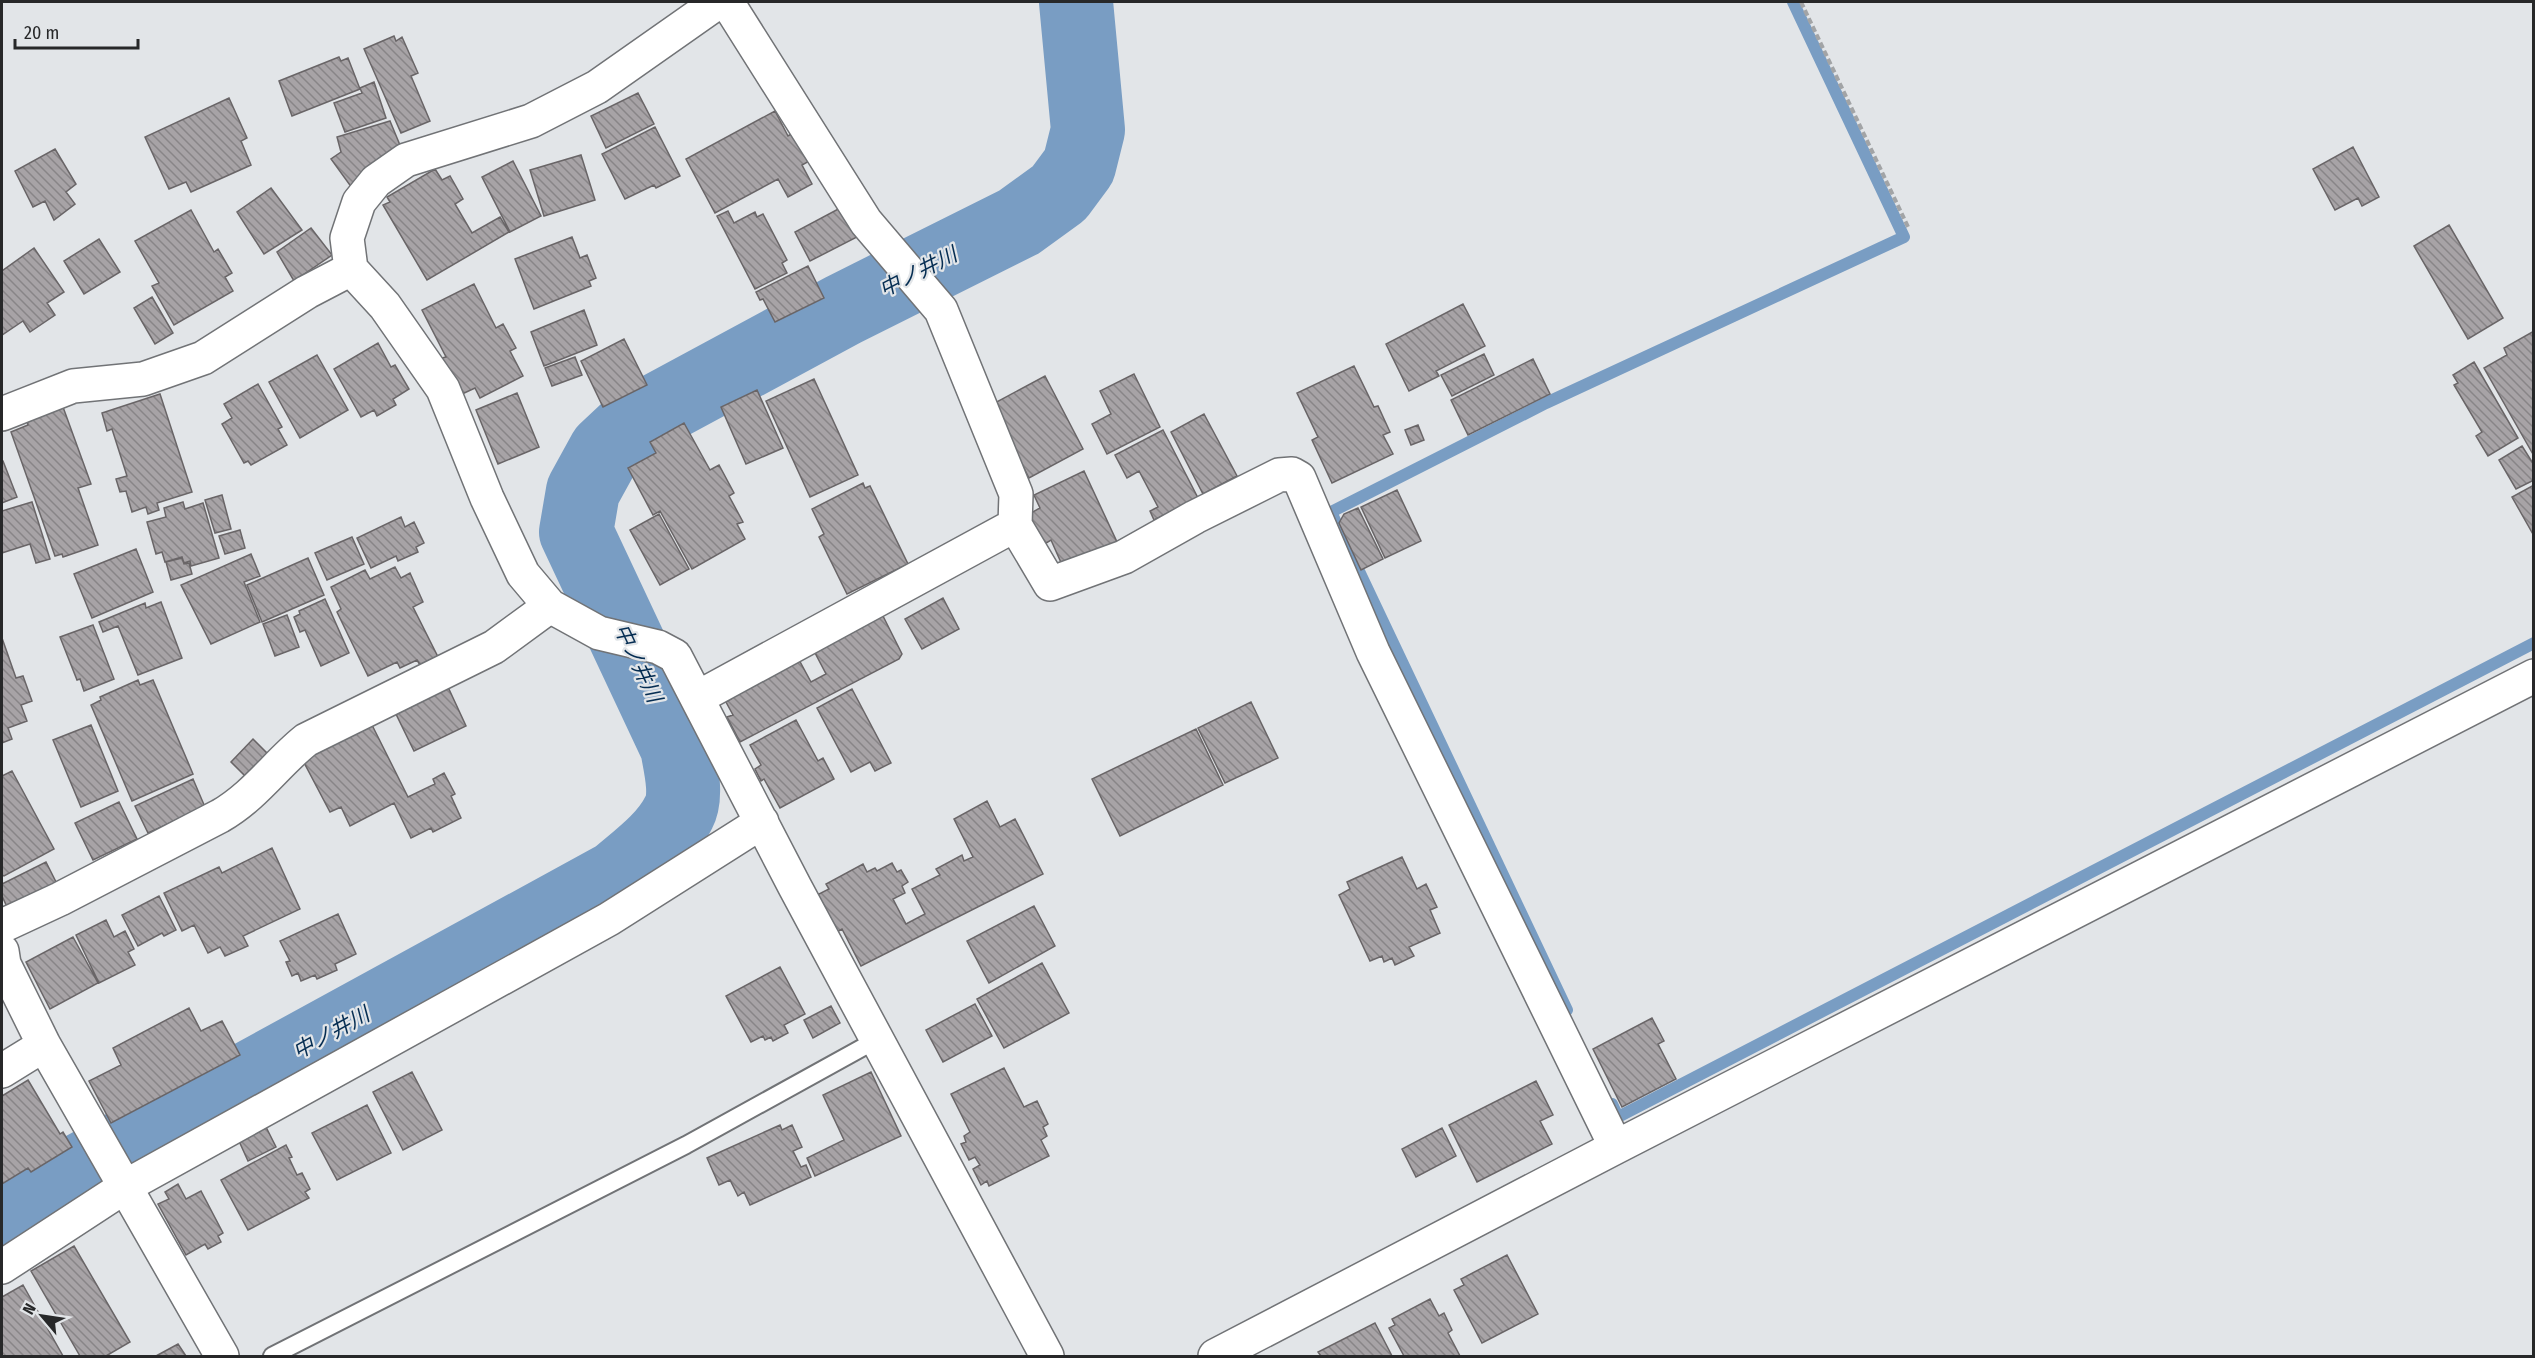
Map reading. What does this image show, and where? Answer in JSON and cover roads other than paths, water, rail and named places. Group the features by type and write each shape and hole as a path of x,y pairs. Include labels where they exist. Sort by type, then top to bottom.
{"street":[{"path":"718,2 597,87 531,121 406,160 376,181 359,202 347,238 351,269 385,306 443,389 488,498 523,574 550,606 599,633 658,647 675,656 1047,1356"},
{"path":"726,2 866,222 941,310 1016,494 1015,525 1050,584 1124,557 1195,517 1280,475 1292,474 1299,478 1373,652 1616,1147"},
{"path":"2,414 73,386 143,379 203,358 307,292 351,269"},
{"path":"697,698 1015,525"},
{"path":"2,926 60,899 230,810 240,804 271,775 287,755 306,740 494,647 550,606"},
{"path":"1215,1356 1616,1147 2534,676"},
{"path":"2,1267 125,1184 609,919 762,822"},
{"path":"2,951 4,964 44,1045 222,1356"},
{"path":"2,1071 44,1045"}],"lane":[{"path":"272,1356 686,1145 878,1039"}],"waterway":[{"name":"中ノ井川","path":"2,1222 81,1170 617,877 667,831 679,812 683,797 683,780 677,747 576,532 583,491 605,451 637,421 843,310 1019,222 1059,193 1079,166 1088,130 1076,2"},
{"path":"1567,1010 1331,512 1546,403 1904,237 1793,2"},
{"path":"1612,1104 1618,1117 2534,643"}]}
